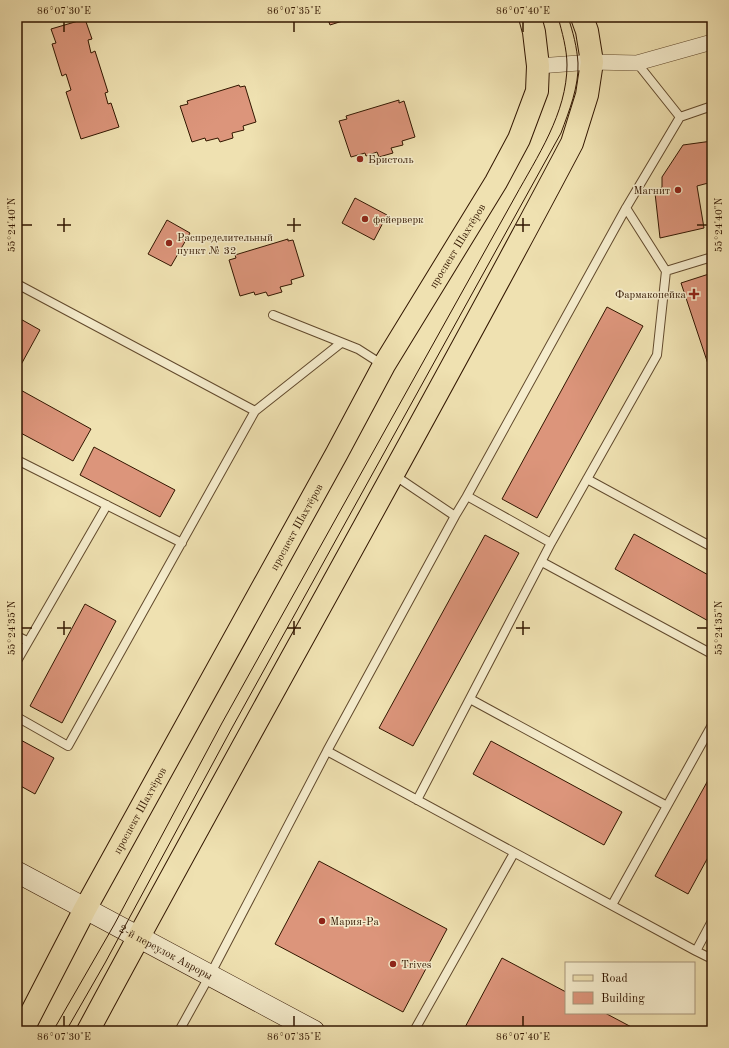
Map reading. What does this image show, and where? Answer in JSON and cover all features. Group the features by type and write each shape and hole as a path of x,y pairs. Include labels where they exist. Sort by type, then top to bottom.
{"main road":[{"name":"проспект Шахтёров","path":"22,1031 85,909 384,365 496,182 519,139 537,91 538,66 534,32 530,17"},
{"path":"88,1031 138,937 393,474 572,143 587,95 592,62 587,31 582,17"}],"street":[{"path":"538,66 592,62 637,63 712,42"},
{"name":"2-й переулок Авроры","path":"17,872 314,1031"}],"lane":[{"path":"637,63 680,117"},
{"path":"179,1031 210,975 327,751 455,516 626,208 680,117 712,106"},
{"path":"417,800 551,543 657,355 666,271 626,208"},
{"path":"666,271 712,257"},
{"path":"17,284 255,411"},
{"path":"273,315 358,349 384,365"},
{"path":"17,717 68,746 255,411 341,343"},
{"path":"17,460 182,543"},
{"path":"393,474 455,516"},
{"path":"587,479 712,547"},
{"path":"467,496 551,543"},
{"path":"17,661 27,641 107,505"},
{"path":"542,562 712,654"},
{"path":"17,636 27,641"},
{"path":"470,699 667,806"},
{"path":"612,905 712,725"},
{"path":"327,751 712,959"},
{"path":"414,1031 514,853"},
{"path":"696,951 712,921"}],"building":[{"path":"327,17 355,17 330,25"},
{"path":"85,19 92,39 88,40 91,53 95,51 108,92 105,93 108,104 111,103 119,127 81,139 66,92 71,90 66,74 62,76 52,44 56,43 51,29"},
{"path":"239,85 240,87 245,86 256,122 243,126 244,130 232,133 233,138 220,142 218,138 206,141 205,138 192,142 180,106 188,104 187,101"},
{"path":"399,100 399,103 404,101 415,137 402,141 403,145 391,148 393,153 379,157 377,152 366,156 365,153 351,157 339,121 347,119 346,116"},
{"name":"Магнит","path":"712,141 712,182 697,186 704,228 660,238 655,193 662,187 662,177 683,145"},
{"name":"фейерверк","path":"355,198 387,215 374,240 342,223"},
{"name":"Распределительный пункт № 32","path":"167,220 190,233 171,266 148,254"},
{"path":"288,239 288,241 293,240 304,276 291,280 292,284 280,287 282,292 268,296 266,292 255,295 254,292 240,296 229,260 236,258 235,255"},
{"path":"712,273 712,376 681,283"},
{"path":"607,307 643,326 537,518 502,499"},
{"path":"17,317 40,330 17,372"},
{"path":"17,388 91,429 73,461 17,431"},
{"path":"94,447 175,490 160,517 80,475"},
{"path":"634,534 712,577 712,623 615,569"},
{"path":"485,535 519,553 413,746 379,728"},
{"path":"85,604 116,621 62,723 30,706"},
{"path":"17,738 54,758 35,794 17,784"},
{"path":"491,741 622,812 604,845 473,774"},
{"path":"712,773 712,850 688,894 655,876"},
{"path":"319,861 447,929 403,1012 275,944"},
{"path":"502,958 565,991 565,1014 607,1014 639,1031 463,1031"}],"tram line":[{"path":"53,1031 114,925 222,723 549,134 562,100 566,83 566,53 558,17"},
{"path":"66,1031 105,963 233,726 561,133 573,99 578,72 576,45 568,17"}],"place":[{"name":"Бристоль","path":"360,159"},
{"name":"Магнит","path":"678,190"},
{"name":"фейерверк","path":"365,219"},
{"name":"Распределительный пункт № 32","path":"169,243"},
{"name":"Фармакопейка","path":"694,294"},
{"name":"Мария-Ра","path":"322,921"},
{"name":"Trives","path":"393,964"}]}
